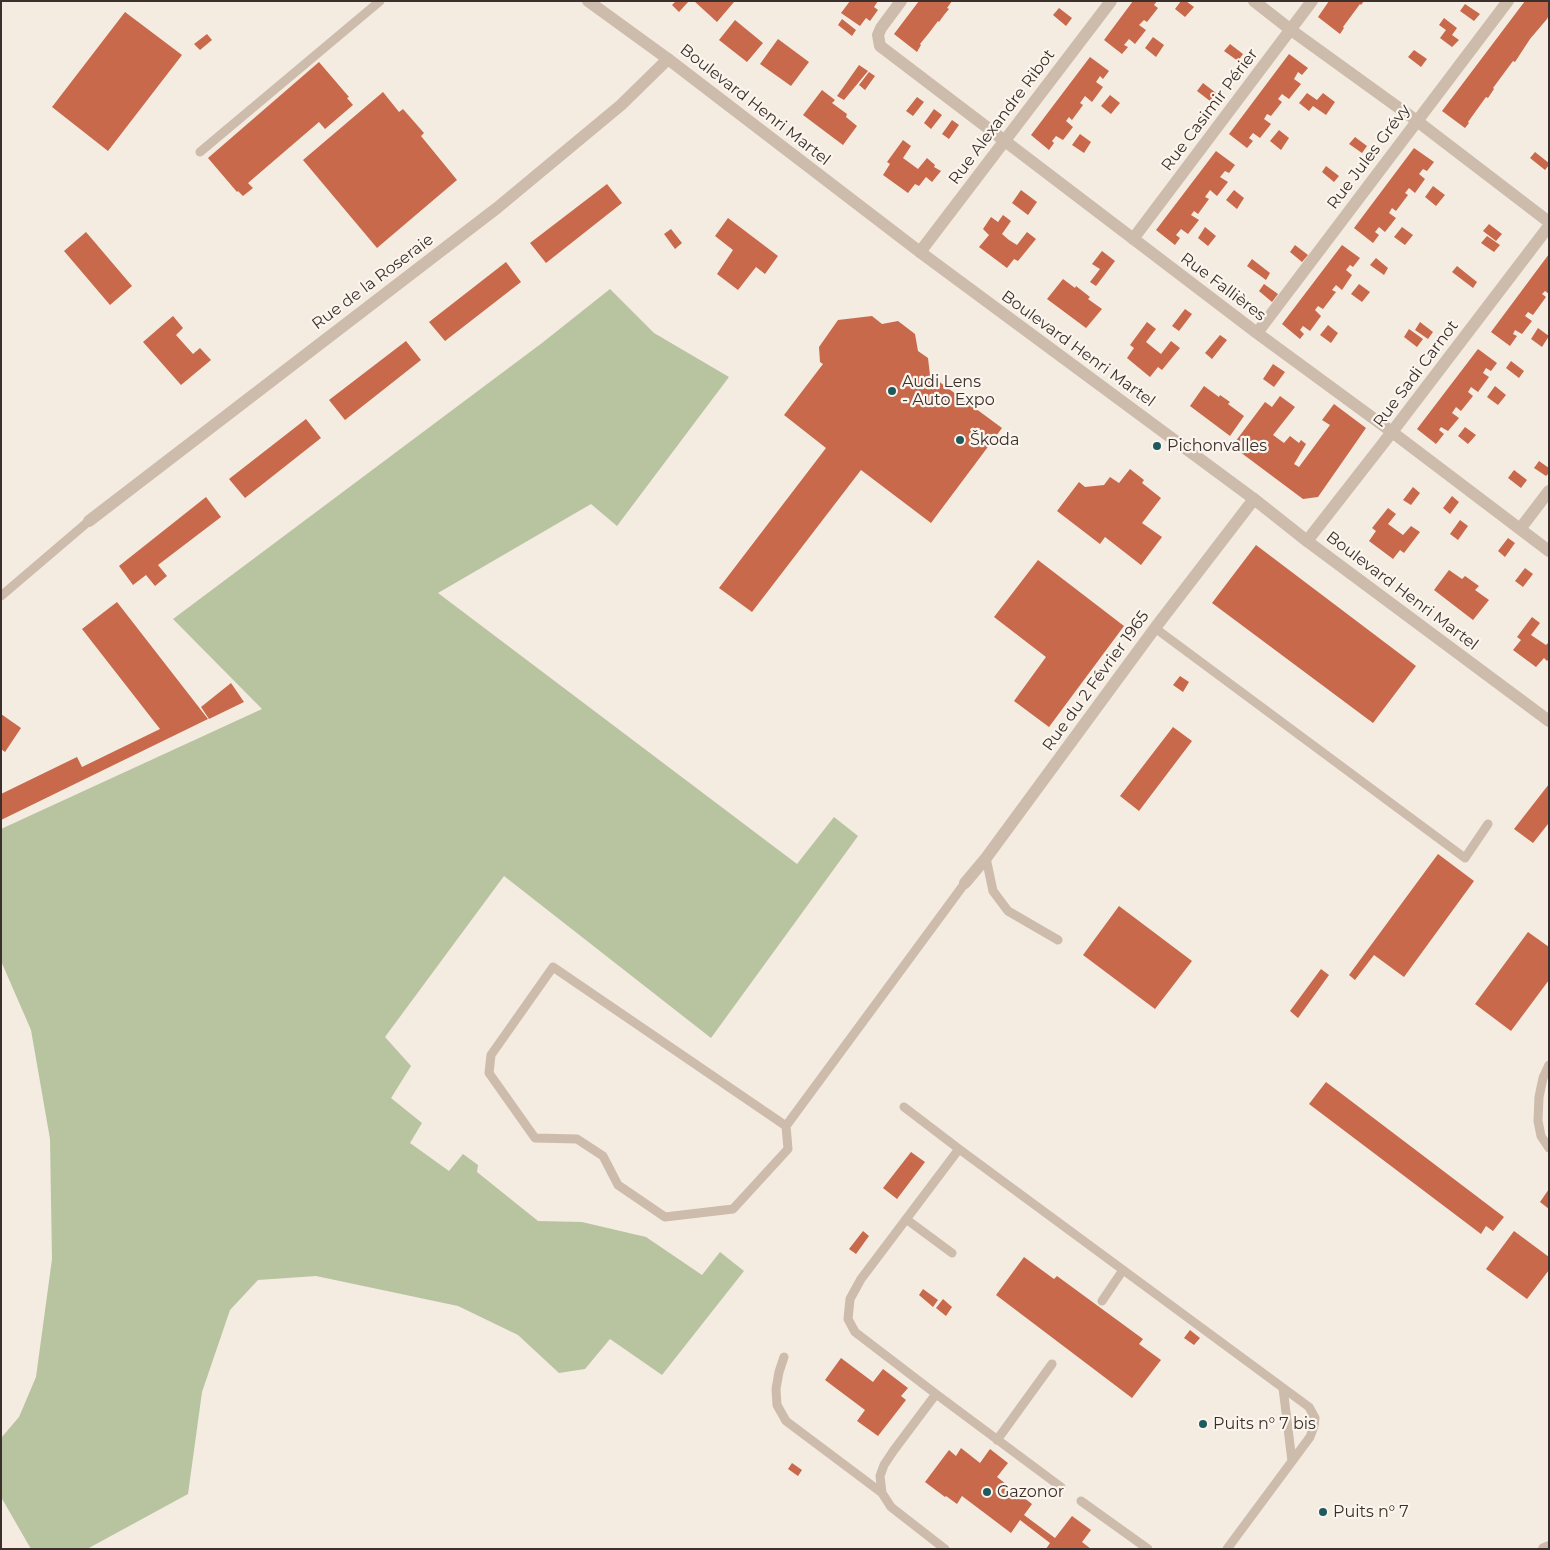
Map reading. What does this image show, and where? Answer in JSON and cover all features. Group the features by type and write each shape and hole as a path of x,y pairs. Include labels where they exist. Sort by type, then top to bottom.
{"street":[{"name":"Boulevard Henri Martel","path":"588,1 668,59 920,252 1254,499 1307,541 1549,721"},
{"name":"Rue Fallières","path":"901,1 881,28 878,35 880,46 1257,333 1549,551"},
{"name":"Rue Alexandre Ribot","path":"920,252 1111,1"},
{"path":"1254,1 1417,121 1549,222"},
{"name":"Rue Casimir Périer","path":"1133,239 1312,1"},
{"name":"Rue Jules Grévy","path":"1257,333 1508,1"},
{"name":"Rue de la Roseraie","path":"89,520 497,208 621,105 668,59"},
{"name":"Rue Sadi Carnot","path":"1307,541 1549,226"},
{"path":"1520,529 1549,491"},
{"name":"Rue du 2 Février 1965","path":"965,883 986,858 1155,628 1254,499"},
{"path":"1544,1549 1549,1547"}],"lane":[{"path":"200,152 380,1"},
{"path":"1,596 89,520"},
{"path":"1155,628 1465,858 1488,824"},
{"path":"986,858 993,891 1008,911 1058,940"},
{"path":"786,1126 553,967 491,1055 489,1073 535,1138 577,1139 604,1156 618,1185 666,1217 734,1209 788,1149 786,1126 965,883"},
{"path":"1549,1065 1543,1078 1539,1097 1538,1121 1541,1136 1549,1148"},
{"path":"904,1107 1309,1407 1315,1418 1310,1437 1227,1549"},
{"path":"959,1148 861,1279 850,1299 848,1319 855,1332 1061,1487"},
{"path":"906,1218 952,1253"},
{"path":"1102,1301 1123,1270"},
{"path":"784,1357 776,1389 777,1406 786,1421 882,1493 891,1507 945,1549"},
{"path":"997,1440 1052,1364"},
{"path":"1283,1388 1292,1461"},
{"path":"882,1493 880,1476 884,1465 936,1394"},
{"path":"1081,1501 1148,1549"}],"green space":[{"path":"610,289 654,333 729,377 617,526 591,504 438,593 797,864 834,817 858,836 711,1038 504,876 385,1037 411,1066 391,1098 422,1123 410,1143 449,1171 463,1154 478,1165 477,1172 538,1221 582,1222 646,1237 702,1275 720,1252 744,1271 662,1375 610,1339 585,1369 559,1373 518,1335 458,1306 316,1276 258,1280 230,1310 202,1392 188,1494 87,1549 31,1549 1,1497 1,1438 19,1417 36,1377 52,1259 50,1139 31,1030 1,961 1,829 262,709 173,619 542,343"}],"building":[{"path":"676,1 689,1 679,12 672,5"},
{"path":"694,1 733,1 734,2 717,22"},
{"path":"850,1 878,1 874,7 878,10 870,21 866,18 860,26 841,13"},
{"path":"919,1 952,1 947,8 949,9 920,44 917,52 894,34"},
{"path":"1133,1 1157,1 1154,5 1158,8 1147,22 1144,20 1139,25 1146,30 1135,44 1129,39 1124,45 1128,47 1122,54 1104,40"},
{"path":"1181,1 1186,1 1194,7 1185,17 1175,9"},
{"path":"1329,1 1364,1 1343,27 1340,34 1318,17"},
{"path":"1525,1 1549,1 1549,15 1515,62 1513,61 1493,88 1488,98 1486,97 1465,128 1442,111"},
{"path":"1465,4 1480,14 1474,21 1460,11"},
{"path":"1059,8 1072,18 1066,26 1053,15"},
{"path":"125,12 182,55 108,151 52,107"},
{"path":"1444,18 1457,28 1452,35 1459,40 1452,47 1440,38 1446,30 1439,25"},
{"path":"842,19 856,30 852,36 838,25"},
{"path":"735,20 763,43 747,62 719,40"},
{"path":"207,34 212,40 200,50 194,44"},
{"path":"1153,37 1164,45 1156,57 1145,48"},
{"path":"778,39 809,62 791,86 760,64"},
{"path":"1230,44 1243,54 1238,61 1224,51"},
{"path":"1414,50 1427,59 1421,67 1408,57"},
{"path":"1289,54 1308,68 1302,75 1298,72 1294,79 1301,84 1289,99 1282,94 1278,99 1282,102 1271,116 1267,114 1264,119 1271,124 1260,138 1253,133 1249,138 1253,141 1247,148 1229,134"},
{"path":"1090,57 1109,71 1103,79 1100,76 1096,82 1103,87 1092,102 1085,96 1080,103 1083,105 1072,120 1069,117 1066,121 1073,127 1063,140 1056,136 1049,150 1031,135"},
{"path":"319,62 349,97 347,98 353,105 325,129 319,122 248,183 253,188 243,196 237,192 208,158"},
{"path":"859,65 868,71 844,100 837,96"},
{"path":"869,72 875,76 865,90 859,85"},
{"path":"1203,83 1216,93 1210,101 1197,91"},
{"path":"822,90 835,100 832,103 847,114 846,117 857,126 843,145 803,115"},
{"path":"383,92 399,112 403,109 424,133 421,136 457,180 377,248 303,160"},
{"path":"1307,93 1317,100 1323,93 1335,102 1326,115 1313,106 1309,111 1299,103"},
{"path":"1110,95 1120,103 1111,114 1101,106"},
{"path":"917,97 924,102 913,116 906,111"},
{"path":"934,109 942,115 931,129 924,123"},
{"path":"952,120 959,125 949,139 942,134"},
{"path":"1279,130 1289,138 1281,150 1270,141"},
{"path":"1080,134 1091,142 1084,153 1072,145"},
{"path":"1355,137 1367,146 1362,153 1349,144"},
{"path":"903,140 911,146 903,158 918,169 927,158 935,165 934,167 941,171 932,182 926,177 919,186 915,184 908,193 883,175 890,164 887,162"},
{"path":"1414,148 1434,162 1427,171 1423,169 1419,174 1425,179 1415,193 1409,188 1405,193 1408,195 1396,211 1392,208 1389,213 1396,218 1385,232 1379,227 1375,232 1379,235 1373,243 1354,228"},
{"path":"1216,151 1235,165 1229,173 1225,171 1220,177 1228,182 1217,196 1210,190 1205,197 1209,199 1198,214 1194,211 1191,215 1199,220 1188,234 1181,229 1176,235 1180,238 1175,245 1156,230"},
{"path":"1535,152 1549,163 1545,170 1530,158"},
{"path":"1326,166 1339,176 1334,182 1322,172"},
{"path":"607,184 622,203 546,263 530,243"},
{"path":"1433,186 1445,195 1436,206 1425,197"},
{"path":"1021,190 1037,202 1028,215 1012,203"},
{"path":"1234,190 1244,198 1237,209 1226,200"},
{"path":"1003,215 1011,221 1002,234 1009,240 1017,245 1027,232 1036,239 1018,261 1014,259 1007,268 979,247 989,235 983,229 991,217 998,222"},
{"path":"728,218 778,256 765,274 756,267 738,290 717,274 733,250 715,236"},
{"path":"1489,224 1502,234 1496,241 1483,231"},
{"path":"1205,227 1216,236 1208,246 1198,238"},
{"path":"1402,227 1413,235 1405,245 1394,237"},
{"path":"671,229 682,243 675,249 664,234"},
{"path":"86,232 132,286 110,305 64,251"},
{"path":"1487,236 1500,245 1494,252 1481,243"},
{"path":"1295,245 1308,255 1302,262 1290,252"},
{"path":"1342,245 1360,258 1353,267 1350,265 1346,270 1352,275 1342,290 1336,285 1332,290 1336,292 1323,309 1318,306 1315,310 1321,316 1310,331 1303,326 1300,330 1304,334 1300,339 1282,324"},
{"path":"1102,251 1115,261 1096,286 1090,282 1100,269 1092,264"},
{"path":"1549,254 1549,294 1545,291 1542,294 1546,297 1533,315 1528,312 1525,316 1532,321 1522,334 1515,330 1513,334 1517,336 1510,346 1491,332"},
{"path":"1376,258 1388,268 1384,275 1370,265"},
{"path":"1252,259 1270,273 1266,280 1247,266"},
{"path":"506,262 521,282 445,341 429,322"},
{"path":"1457,266 1477,282 1473,288 1452,272"},
{"path":"1063,279 1075,288 1076,286 1090,297 1088,299 1102,309 1086,328 1047,299"},
{"path":"1264,284 1278,294 1272,302 1259,291"},
{"path":"1359,284 1370,292 1362,302 1351,294"},
{"path":"1185,309 1192,314 1179,331 1172,326"},
{"path":"173,316 183,328 176,335 193,354 200,348 211,360 181,385 143,342"},
{"path":"872,316 882,324 898,321 915,334 918,351 928,358 930,375 1002,428 931,523 861,470 752,612 719,588 826,448 784,415 823,364 820,362 819,347 838,320"},
{"path":"1147,322 1156,329 1146,342 1161,354 1171,341 1180,348 1162,370 1158,367 1150,377 1127,358 1134,348 1130,345"},
{"path":"1420,322 1433,332 1428,339 1415,330"},
{"path":"1328,325 1338,333 1331,343 1320,335"},
{"path":"1538,328 1549,336 1542,347 1531,339"},
{"path":"1409,329 1423,339 1417,347 1404,337"},
{"path":"1220,335 1227,340 1212,359 1205,353"},
{"path":"406,341 421,360 345,420 329,400"},
{"path":"1478,349 1497,363 1491,371 1486,368 1483,373 1489,377 1478,392 1471,387 1468,392 1473,396 1461,411 1456,407 1452,413 1459,418 1448,431 1441,427 1439,430 1444,434 1436,444 1417,429"},
{"path":"1511,361 1524,371 1519,378 1506,368"},
{"path":"1273,364 1285,372 1274,387 1263,379"},
{"path":"1204,386 1219,397 1220,395 1230,402 1228,404 1244,416 1230,436 1190,406"},
{"path":"1495,386 1506,395 1498,405 1487,397"},
{"path":"1280,396 1295,407 1273,435 1284,443 1290,436 1299,443 1301,440 1306,444 1294,464 1299,467 1330,425 1322,420 1334,404 1366,428 1318,497 1303,499 1232,446 1265,402 1272,407"},
{"path":"306,419 321,438 245,498 229,479"},
{"path":"1465,427 1476,435 1468,444 1458,436"},
{"path":"1539,461 1549,468 1549,473 1546,476 1534,468"},
{"path":"1130,469 1144,480 1142,483 1161,498 1142,523 1162,537 1141,565 1105,537 1100,544 1057,511 1079,482 1085,487 1104,485 1110,477 1119,483"},
{"path":"1514,470 1527,480 1521,488 1508,478"},
{"path":"1413,487 1420,493 1411,505 1403,500"},
{"path":"1452,496 1459,502 1450,514 1443,508"},
{"path":"206,497 221,517 158,565 167,576 155,586 146,575 133,585 119,566"},
{"path":"1388,508 1396,514 1388,524 1403,535 1411,526 1420,532 1404,553 1400,550 1393,559 1369,541 1376,531 1372,528"},
{"path":"1460,520 1468,526 1458,540 1450,534"},
{"path":"1508,538 1515,543 1505,557 1498,551"},
{"path":"1256,545 1416,666 1373,723 1212,603"},
{"path":"1038,560 1124,626 1049,727 1014,701 1046,657 994,617"},
{"path":"1525,568 1533,574 1523,587 1515,581"},
{"path":"1449,570 1462,579 1465,576 1479,586 1475,590 1489,600 1473,620 1434,590"},
{"path":"117,602 208,719 1,820 1,794 77,757 82,767 160,729 82,629"},
{"path":"1532,617 1540,623 1531,635 1546,645 1549,642 1549,659 1547,661 1544,658 1536,667 1513,650 1521,640 1517,637"},
{"path":"1180,676 1189,682 1183,692 1173,685"},
{"path":"231,683 244,702 209,719 201,707"},
{"path":"1,714 21,728 5,752 1,749"},
{"path":"1173,727 1192,741 1139,811 1120,796"},
{"path":"1549,784 1549,825 1533,843 1514,829"},
{"path":"1438,854 1474,881 1404,977 1374,955 1355,980 1349,975"},
{"path":"1119,906 1192,961 1155,1009 1083,955"},
{"path":"1528,932 1549,947 1549,980 1511,1031 1475,1004"},
{"path":"1321,969 1329,975 1298,1018 1290,1011"},
{"path":"1326,1082 1504,1217 1493,1231 1486,1226 1481,1234 1309,1104"},
{"path":"911,1152 925,1162 897,1199 883,1188"},
{"path":"1549,1189 1549,1209 1540,1202"},
{"path":"863,1231 869,1236 856,1254 849,1249"},
{"path":"1514,1231 1549,1257 1549,1270 1527,1299 1486,1269"},
{"path":"1024,1257 1054,1279 1057,1276 1143,1339 1139,1344 1161,1360 1132,1398 996,1295"},
{"path":"923,1289 938,1300 933,1307 919,1295"},
{"path":"943,1299 952,1307 946,1316 936,1308"},
{"path":"1190,1330 1200,1338 1194,1345 1184,1338"},
{"path":"841,1358 873,1382 883,1369 908,1388 901,1396 906,1400 878,1436 857,1421 865,1410 825,1380"},
{"name":"Gazonor","path":"961,1448 980,1463 990,1449 1008,1463 997,1477 1032,1504 1024,1515 1055,1538 1072,1516 1091,1530 1082,1542 1091,1549 1046,1549 1050,1543 1020,1520 1011,1533 962,1496 957,1504 925,1482 949,1450 956,1456"},
{"path":"792,1463 802,1470 798,1476 788,1469"}],"place":[{"name":"Audi Lens - Auto Expo","path":"892,391"},
{"name":"Škoda","path":"960,440"},
{"name":"Pichonvalles","path":"1157,446"},
{"name":"Puits n° 7 bis","path":"1203,1424"},
{"name":"Gazonor","path":"987,1492"},
{"name":"Puits n° 7","path":"1323,1512"}]}
